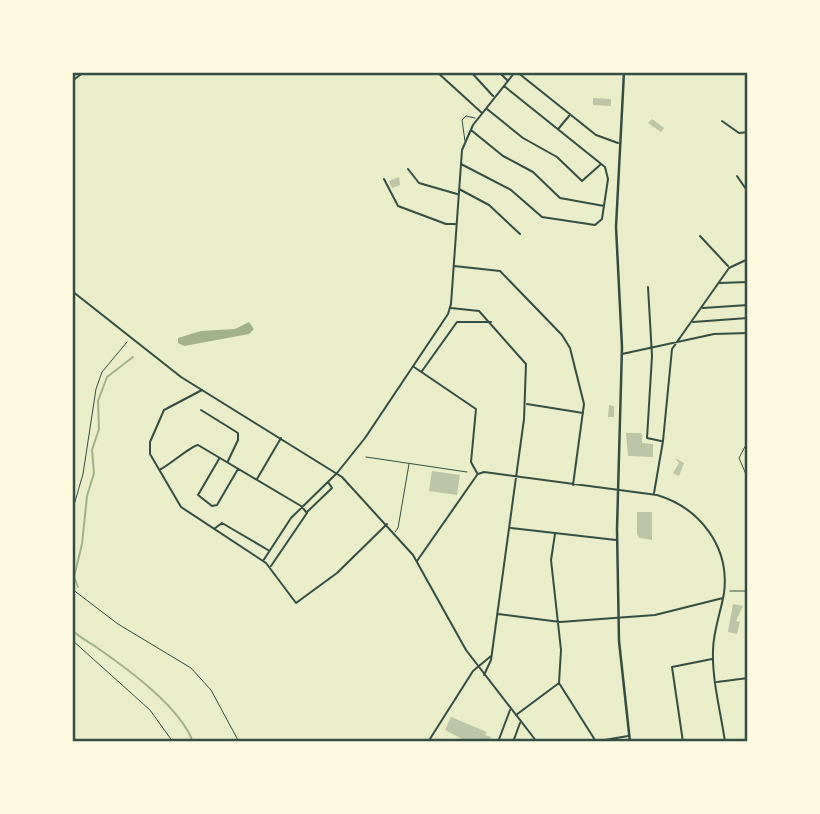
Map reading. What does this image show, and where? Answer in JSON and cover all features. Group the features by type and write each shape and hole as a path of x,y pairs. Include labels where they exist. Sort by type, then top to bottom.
{"main road":[{"path":"624,72 616,236 622,354 617,540 618,616 630,742"}],"street":[{"path":"72,81 84,72"},
{"path":"437,72 481,113"},
{"path":"471,72 494,97"},
{"path":"499,72 508,81"},
{"path":"263,561 301,506 337,473 372,429 450,308 460,164 465,141 481,113 504,85 516,72 600,137 620,143"},
{"path":"460,164 511,190 545,218 597,225 602,219 608,175 601,164 504,85"},
{"path":"485,108 523,138 557,157 582,181 601,164"},
{"path":"558,129 570,114"},
{"path":"465,141 464,117 477,119"},
{"path":"722,121 739,133 748,132"},
{"path":"470,130 503,156 536,175 561,198 604,206"},
{"path":"408,169 419,183 458,195"},
{"path":"737,176 748,192"},
{"path":"384,178 396,204 446,224 456,224"},
{"path":"458,189 489,205 520,234"},
{"path":"701,236 729,268"},
{"path":"653,495 663,441 674,344 703,308 729,268 748,259"},
{"path":"453,266 500,271 562,335 570,348 582,388 583,413 573,486"},
{"path":"719,283 748,282"},
{"path":"648,287 652,349 647,438 663,441"},
{"path":"72,291 170,369 337,473 395,532 417,561 442,610 478,667 537,742"},
{"path":"703,308 748,306"},
{"path":"450,308 479,311 525,360 526,404 510,528 491,656 484,675"},
{"path":"692,321 748,318"},
{"path":"421,372 457,322 465,320 491,323"},
{"path":"622,354 714,334 748,333"},
{"path":"414,366 476,409 471,462 478,474"},
{"path":"202,390 163,412 149,446 159,470 178,504 263,561 296,603 343,568 387,524"},
{"path":"526,404 583,413"},
{"path":"201,410 238,433 238,440 227,462"},
{"path":"257,480 281,438"},
{"path":"159,470 178,461 192,445 238,468 301,506 307,513"},
{"path":"366,457 467,472"},
{"path":"220,458 198,495 212,506 216,506 238,468"},
{"path":"395,532 398,528 409,464"},
{"path":"478,474 653,495 685,508 711,534 722,558 724,590 713,659 725,742"},
{"path":"417,561 478,474"},
{"path":"270,567 307,513 332,488 328,482"},
{"path":"214,530 222,523 269,551"},
{"path":"510,528 617,540"},
{"path":"555,534 551,560 561,650 559,683 594,741 629,736"},
{"path":"497,614 557,622 667,613 723,598"},
{"path":"428,742 478,667 491,656"},
{"path":"683,742 672,667 713,659"},
{"path":"716,682 748,678"},
{"path":"516,715 559,683"},
{"path":"498,742 511,709"},
{"path":"513,742 521,723"}],"path":[{"path":"72,512 83,474 94,416 94,394 99,379 130,338"},
{"path":"748,441 739,458 748,479"},
{"path":"72,589 118,624 191,668 211,690 239,742"},
{"path":"724,590 748,592"},
{"path":"72,639 150,710 173,742"}],"shaded area":[{"path":"249,322 254,329 249,334 184,346 178,343 178,338 201,331 235,329"}],"building":[{"path":"593,98 611,99 611,106 593,105"},
{"path":"652,119 664,128 661,132 648,123"},
{"path":"399,177 400,185 392,188 389,181"},
{"path":"609,405 614,406 614,417 608,417"},
{"path":"626,433 642,433 642,443 653,444 653,457 628,456"},
{"path":"675,458 684,463 679,476 673,473 679,463"},
{"path":"432,471 460,475 457,495 429,491"},
{"path":"637,512 652,512 652,540 639,538"},
{"path":"733,604 743,606 736,621 740,622 737,634 728,632"},
{"path":"451,717 487,732 485,735 491,737 488,742 468,742 445,730"}],"waterway":[{"path":"78,587 74,577 82,544 87,496 94,473 92,450 99,429 98,401 107,377 133,357"},
{"path":"72,630 125,667 152,690 177,716 193,742"}]}
